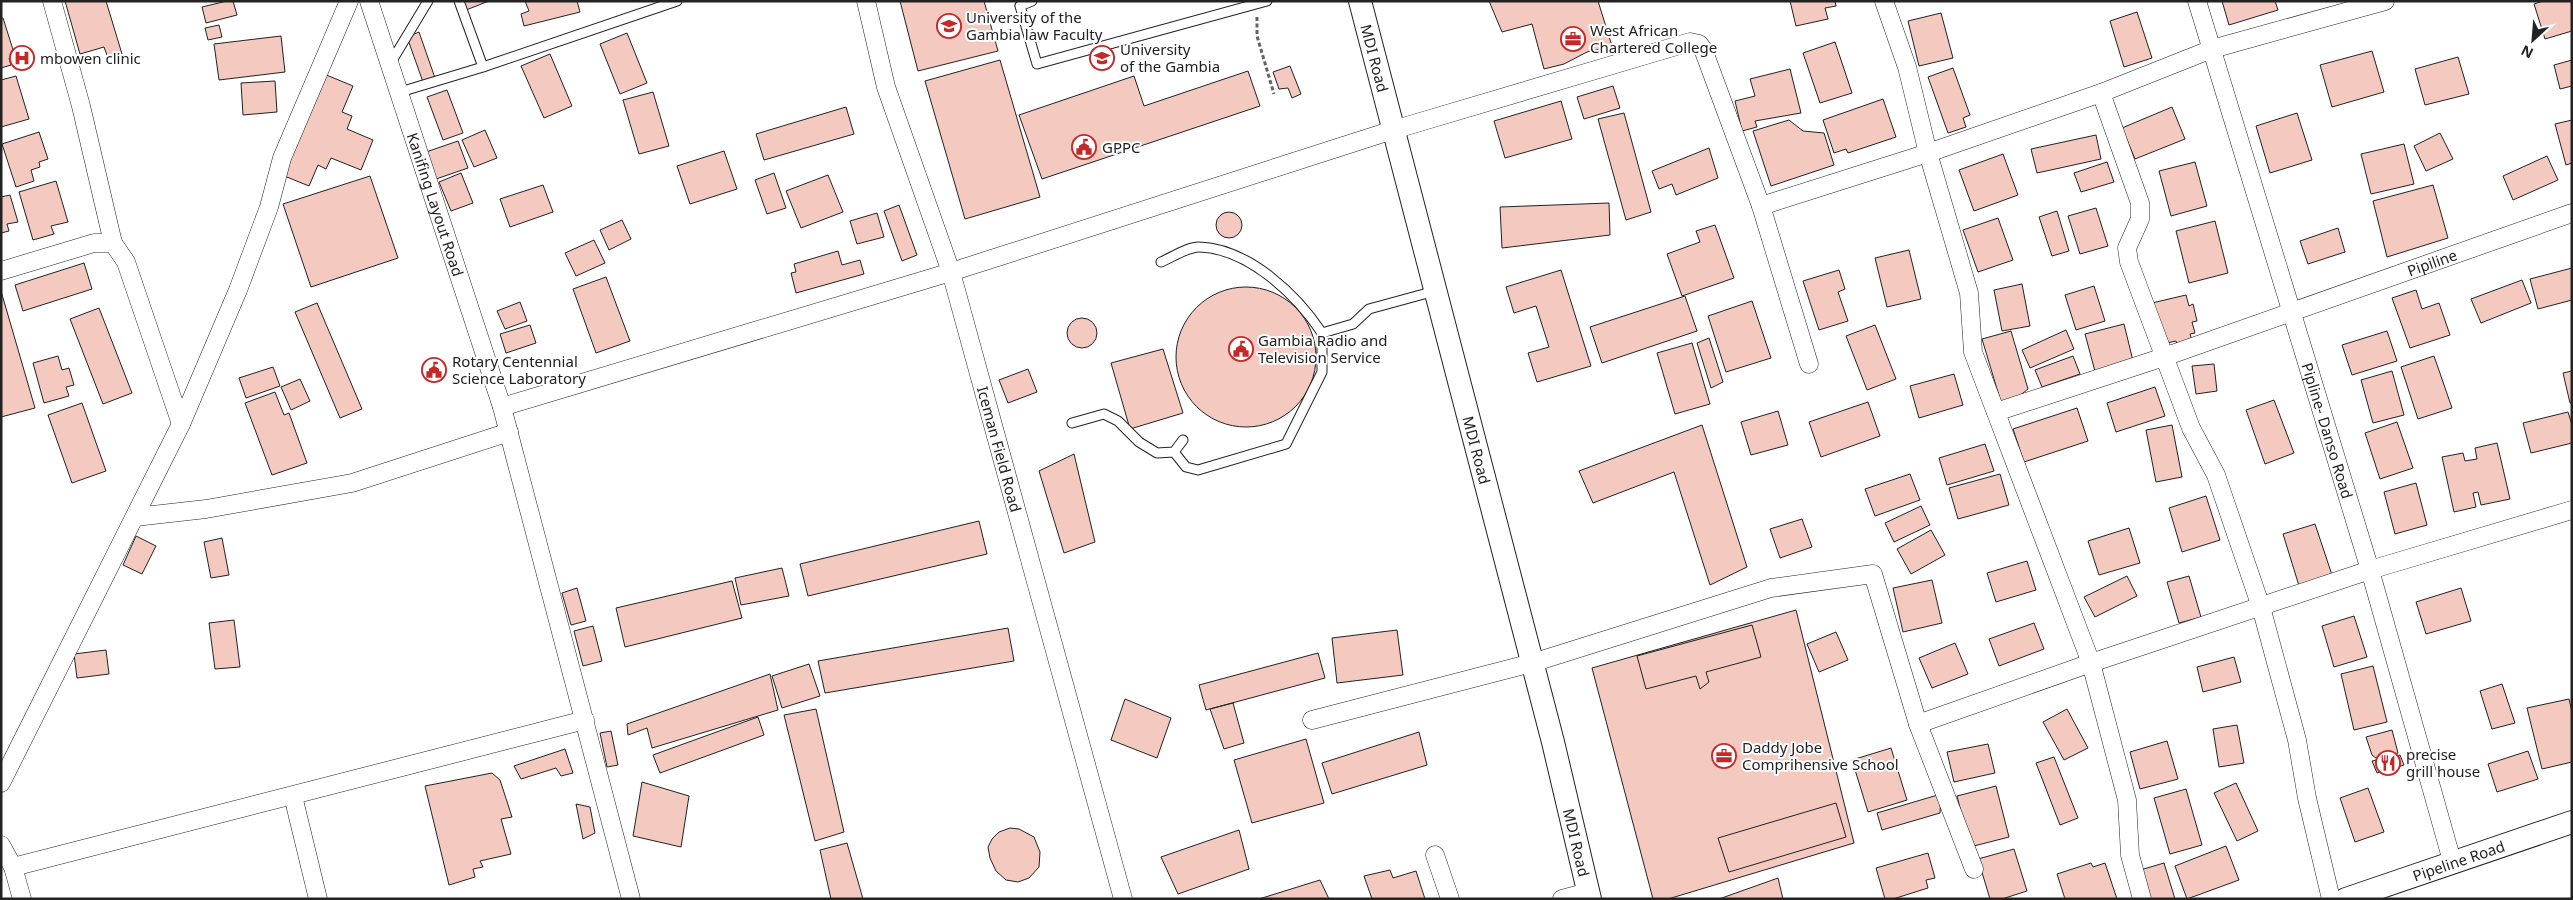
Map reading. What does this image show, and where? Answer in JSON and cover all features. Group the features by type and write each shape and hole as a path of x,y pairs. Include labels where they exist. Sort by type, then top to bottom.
{"street":[{"path":"52,1 81,106 113,243 126,262 181,424"},
{"path":"1,783 181,424 238,290 269,207 282,158 349,1"},
{"name":"Kanifing Layout Road","path":"369,1 502,407 631,899"},
{"name":"Iceman Field Road","path":"866,1 886,87 951,272 1123,899"},
{"name":"MDI Road","path":"1360,1 1532,663 1589,895"},
{"path":"1884,1 1907,67 1928,153 1969,293 1973,352 2091,663 2127,800 2130,855 2142,899"},
{"name":"Pipline- Danso Road","path":"2197,1 2293,310 2370,570 2452,861"},
{"path":"1761,206 1928,153 2102,92 2212,49 2386,1"},
{"path":"502,407 951,272 1393,130 1690,42 1699,44 1703,49 1761,206 1809,364"},
{"path":"2102,92 2140,203 2140,219 2126,248 2129,262 2191,428 2216,475 2261,607 2297,740 2306,798 2331,899"},
{"name":"Pipiline","path":"1996,412 2164,357 2572,213"},
{"path":"1,271 94,243 113,243"},
{"path":"135,517 206,509 352,483 508,432"},
{"path":"1918,724 2091,663 2370,570 2572,510"},
{"path":"1312,720 1532,663 1770,588 1873,574 1918,724 1974,869"},
{"path":"12,867 585,720"},
{"path":"293,796 318,899"},
{"name":"Pipeline Road","path":"2346,899 2452,861 2572,822"},
{"path":"1,844 12,867 22,899"},
{"path":"1435,855 1450,899"},
{"path":"1562,899 1589,895"}],"lane":[{"path":"390,64 428,1"},
{"path":"459,1 483,67"},
{"path":"400,92 483,67 677,1"},
{"path":"1032,1 1020,6 1037,64 1267,1"},
{"path":"1161,262 1198,246 1236,254 1277,283 1307,309 1322,333 1322,372 1286,444 1198,470 1186,467 1174,452"},
{"path":"1322,333 1353,324 1369,309 1436,291"},
{"path":"1072,423 1104,414 1118,421 1140,442 1157,454 1174,452 1183,440"}],"path":[{"path":"1257,4 1257,36 1274,94"}],"building":[{"path":"65,1 106,1 122,54 108,58 104,47 80,54"},
{"path":"233,1 237,15 206,23 202,7"},
{"path":"463,1 489,1 466,10"},
{"path":"525,1 577,1 580,12 524,26 521,14 529,11"},
{"name":"University of the Gambia law Faculty","path":"900,1 984,1 998,51 918,71"},
{"name":"West African Chartered College","path":"1489,1 1598,1 1612,46 1587,52 1564,64 1544,69 1532,24 1502,32"},
{"path":"1790,1 1835,1 1836,6 1825,8 1828,19 1796,26"},
{"path":"2222,1 2275,1 2278,10 2229,25"},
{"path":"2543,1 2572,1 2572,31 2545,39 2534,4"},
{"path":"2137,12 2152,58 2124,67 2110,21"},
{"path":"1941,13 1953,58 1919,66 1908,21"},
{"path":"1,18 3,18 15,56 9,58 11,65 1,68"},
{"path":"219,25 222,37 208,40 205,28"},
{"path":"419,32 435,78 423,82 407,37"},
{"path":"627,33 647,83 620,94 600,44"},
{"path":"281,36 285,72 219,80 214,44"},
{"path":"1835,42 1852,93 1820,103 1803,53"},
{"path":"2372,51 2384,92 2332,107 2320,65"},
{"path":"550,54 572,106 544,118 521,66"},
{"path":"2458,57 2469,94 2425,105 2415,69"},
{"path":"1000,60 1040,197 965,219 925,81"},
{"path":"2572,60 2572,86 2560,89 2554,65"},
{"path":"1290,66 1301,94 1292,98 1288,88 1279,89 1273,72"},
{"path":"1953,68 1970,115 1963,118 1966,127 1948,133 1928,77"},
{"path":"1790,69 1801,113 1755,121 1757,127 1742,131 1735,101 1755,96 1750,79"},
{"name":"GPPC","path":"1248,71 1260,106 1042,179 1019,115 1134,76 1144,106"},
{"path":"324,74 353,86 342,112 352,116 347,129 373,140 361,170 331,158 326,169 318,165 309,186 282,175"},
{"path":"16,76 29,119 1,127 1,80"},
{"path":"275,81 277,112 243,115 241,83"},
{"path":"1613,86 1620,108 1584,119 1577,97"},
{"path":"447,90 463,133 443,140 427,97"},
{"path":"653,92 669,146 639,154 623,100"},
{"path":"1883,99 1896,137 1848,153 1846,149 1834,153 1823,120"},
{"path":"1561,101 1572,139 1505,158 1494,121"},
{"path":"846,107 854,134 764,160 756,134"},
{"path":"2172,107 2185,139 2135,159 2122,128"},
{"path":"1624,113 1651,212 1626,220 1598,119"},
{"path":"2297,113 2312,160 2270,173 2256,126"},
{"path":"1789,120 1803,131 1824,133 1834,165 1771,186 1753,131"},
{"path":"2572,120 2572,163 2566,165 2555,124"},
{"path":"485,130 497,158 474,167 462,140"},
{"path":"39,132 48,159 39,162 40,167 31,170 34,181 16,187 2,144"},
{"path":"2440,133 2453,159 2426,171 2414,146"},
{"path":"2096,135 2101,159 2037,173 2031,149"},
{"path":"458,141 468,168 436,179 426,152"},
{"path":"2404,144 2414,184 2371,194 2361,154"},
{"path":"1709,148 1718,178 1676,195 1672,184 1659,189 1652,171"},
{"path":"724,151 737,189 690,204 677,166"},
{"path":"2003,154 2018,195 1974,211 1959,170"},
{"path":"2547,156 2558,180 2513,200 2503,176"},
{"path":"2107,162 2114,182 2081,192 2074,173"},
{"path":"2195,162 2207,206 2171,216 2159,171"},
{"path":"461,173 473,203 451,211 439,182"},
{"path":"774,173 786,208 767,214 755,180"},
{"path":"828,175 843,212 801,228 786,191"},
{"path":"370,176 398,258 311,287 283,204"},
{"path":"56,181 68,222 51,226 54,234 33,240 19,192"},
{"path":"543,185 553,212 510,227 500,199"},
{"path":"2433,185 2448,238 2387,257 2373,201"},
{"path":"10,195 18,222 7,224 9,231 1,233 1,197"},
{"path":"1609,203 1610,235 1502,248 1500,207"},
{"path":"899,205 917,255 902,261 884,211"},
{"path":"2096,208 2108,246 2080,254 2068,216"},
{"path":"2057,211 2069,251 2052,256 2039,217"},
{"path":"1229,212 1238,216 1242,225 1238,234 1229,238 1220,234 1216,225 1220,216"},
{"path":"877,213 884,237 857,244 850,221"},
{"path":"1998,218 2013,260 1978,272 1963,230"},
{"path":"622,220 631,239 609,250 600,230"},
{"path":"2215,221 2228,273 2189,283 2176,231"},
{"path":"1715,225 1734,278 1682,296 1667,254 1700,242 1696,231"},
{"path":"2338,228 2345,252 2308,264 2300,241"},
{"path":"594,240 605,263 576,276 565,253"},
{"path":"1909,250 1921,299 1887,307 1875,258"},
{"path":"838,251 842,265 860,260 864,274 796,293 791,273 796,272 794,264"},
{"path":"84,263 92,289 23,311 15,285"},
{"path":"2572,268 2572,300 2538,309 2530,279"},
{"path":"1561,270 1591,366 1537,382 1528,353 1549,347 1536,306 1514,313 1506,287"},
{"path":"1839,270 1845,289 1838,292 1848,321 1819,330 1803,281"},
{"path":"606,277 630,341 596,353 573,289"},
{"path":"2522,280 2531,303 2481,323 2471,299"},
{"path":"2022,284 2030,326 2002,331 1994,290"},
{"path":"2094,286 2105,321 2076,330 2065,295"},
{"path":"1246,287 1260,288 1273,292 1295,308 1311,330 1315,343 1315,371 1311,384 1295,406 1273,422 1260,426 1246,427 1232,426 1219,422 1197,406 1181,384 1177,371 1176,357 1177,343 1181,330 1197,308 1219,292 1232,288"},
{"path":"2416,290 2422,309 2439,303 2450,335 2410,348 2392,298"},
{"path":"1,291 35,408 1,417"},
{"path":"2186,295 2189,306 2193,304 2197,321 2192,322 2195,333 2190,334 2193,343 2178,347 2176,341 2162,344 2152,303"},
{"path":"1685,296 1697,331 1602,363 1590,327"},
{"path":"1752,301 1771,358 1726,372 1708,316"},
{"path":"520,302 527,321 505,329 497,311"},
{"path":"317,303 362,409 340,418 295,312"},
{"path":"99,308 132,393 103,404 70,319"},
{"path":"1082,318 1088,319 1096,327 1096,339 1088,347 1082,348 1076,347 1068,339 1067,333 1068,327 1076,319"},
{"path":"2124,324 2134,365 2096,375 2085,334"},
{"path":"530,325 536,343 506,353 500,334"},
{"path":"1875,325 1896,379 1867,390 1846,336"},
{"path":"2066,330 2074,349 2030,368 2022,350"},
{"path":"2011,331 2028,389 2003,409 1982,339"},
{"path":"2387,331 2397,361 2352,375 2342,345"},
{"path":"1709,338 1723,382 1711,388 1697,343"},
{"path":"1692,343 1710,404 1675,414 1657,353"},
{"path":"1163,349 1183,413 1130,429 1111,363"},
{"path":"58,356 62,370 69,368 74,385 66,387 69,396 44,403 33,363"},
{"path":"2073,356 2080,374 2042,387 2035,370"},
{"path":"2434,356 2452,408 2418,419 2401,367"},
{"path":"2214,364 2217,391 2196,394 2192,366"},
{"path":"273,367 280,386 246,398 239,378"},
{"path":"1028,369 1037,392 1008,403 999,380"},
{"path":"2392,371 2404,415 2373,423 2361,380"},
{"path":"2572,371 2572,403 2570,403 2563,373"},
{"path":"1954,374 1963,405 1919,418 1910,386"},
{"path":"300,379 310,401 291,410 281,387"},
{"path":"2155,387 2165,416 2116,432 2107,403"},
{"path":"275,392 284,415 289,413 307,463 272,475 245,403"},
{"path":"2274,400 2294,453 2265,464 2246,410"},
{"path":"1868,402 1880,436 1821,457 1809,422"},
{"path":"82,403 106,471 72,483 48,415"},
{"path":"2077,408 2088,441 2024,462 2013,429"},
{"path":"1778,411 1788,445 1751,455 1741,422"},
{"path":"2568,412 2572,425 2572,443 2531,453 2523,423"},
{"path":"2397,422 2413,468 2380,479 2365,433"},
{"path":"1702,425 1747,567 1710,585 1674,472 1593,503 1579,471"},
{"path":"2172,425 2182,477 2156,482 2146,430"},
{"path":"2497,443 2510,499 2481,505 2478,492 2473,493 2476,507 2454,512 2442,457 2463,453 2465,461 2477,459 2475,448"},
{"path":"1985,444 1994,471 1947,485 1939,458"},
{"path":"1074,454 1095,542 1064,553 1039,471"},
{"path":"1910,474 1920,500 1875,516 1865,489"},
{"path":"2000,474 2009,505 1958,519 1949,488"},
{"path":"2416,483 2427,525 2395,534 2384,492"},
{"path":"2206,496 2220,540 2182,552 2169,508"},
{"path":"1921,506 1930,525 1894,542 1885,523"},
{"path":"1802,519 1812,547 1780,558 1770,529"},
{"path":"979,521 987,554 808,596 800,564"},
{"path":"2315,524 2333,578 2300,589 2283,534"},
{"path":"2129,528 2140,563 2099,575 2088,541"},
{"path":"1931,530 1945,555 1911,574 1897,549"},
{"path":"136,536 156,546 142,574 123,565"},
{"path":"222,538 229,575 211,578 204,542"},
{"path":"2027,561 2036,590 1996,602 1987,573"},
{"path":"782,568 789,596 741,605 735,578"},
{"path":"2127,576 2137,596 2095,617 2084,597"},
{"path":"2189,576 2201,617 2179,623 2167,582"},
{"path":"1932,580 1942,623 1903,632 1893,588"},
{"path":"732,581 742,618 625,647 616,608"},
{"path":"577,588 586,621 571,625 562,593"},
{"path":"2461,588 2471,621 2426,634 2416,602"},
{"name":"Daddy Jobe Comprihensive School","path":"1796,610 1854,843 1668,899 1653,899 1592,668"},
{"path":"2354,616 2367,657 2334,667 2322,626"},
{"path":"234,620 240,667 215,669 209,623"},
{"path":"2034,623 2044,649 1999,666 1989,639"},
{"path":"1752,625 1761,657 1706,672 1709,682 1700,689 1696,676 1646,689 1637,656"},
{"path":"593,626 602,661 583,666 574,631"},
{"path":"1008,628 1014,661 825,693 818,661"},
{"path":"1397,630 1403,675 1337,683 1332,638"},
{"path":"1836,632 1848,660 1819,672 1807,644"},
{"path":"1955,643 1968,674 1932,688 1919,658"},
{"path":"106,650 109,674 77,678 74,654"},
{"path":"1318,653 1325,678 1206,710 1199,685"},
{"path":"2234,657 2241,682 2203,692 2197,667"},
{"path":"809,664 820,696 782,708 772,676"},
{"path":"2373,666 2387,722 2354,730 2341,674"},
{"path":"770,674 778,710 652,748 647,728 628,735 627,724"},
{"path":"2502,684 2515,723 2492,729 2480,691"},
{"path":"1125,699 1171,718 1157,758 1111,740"},
{"path":"2569,699 2572,712 2572,762 2542,769 2527,708"},
{"path":"1233,703 1244,743 1224,749 1210,709"},
{"path":"816,709 844,832 815,841 784,715"},
{"path":"2067,709 2088,748 2064,760 2043,722"},
{"path":"758,717 764,735 660,773 653,755"},
{"path":"2237,725 2244,763 2219,767 2213,729"},
{"path":"2392,730 2398,753 2384,758 2376,758 2372,755 2366,737"},
{"path":"611,731 618,765 607,767 600,733"},
{"path":"1419,732 1427,765 1332,794 1322,763"},
{"path":"1306,739 1324,803 1252,823 1234,760"},
{"path":"2167,741 2178,779 2140,789 2130,752"},
{"path":"1988,744 1995,773 1954,782 1947,752"},
{"path":"1891,748 1907,800 1868,812 1852,760"},
{"path":"565,749 573,773 561,776 556,768 521,779 514,766"},
{"path":"2528,751 2538,779 2497,792 2488,764"},
{"name":"precise grill house","path":"2400,755 2404,765 2377,773 2372,761"},
{"path":"2054,757 2078,818 2060,825 2036,763"},
{"path":"492,773 500,780 512,817 501,819 511,854 480,861 483,867 473,869 475,877 449,885 425,786"},
{"path":"642,782 689,796 681,847 633,836"},
{"path":"2236,783 2258,831 2237,841 2214,793"},
{"path":"1996,786 2009,837 1970,847 1957,796"},
{"path":"2368,788 2384,832 2355,842 2340,798"},
{"path":"2186,789 2202,845 2170,854 2154,798"},
{"path":"1941,794 1940,813 1882,830 1877,813"},
{"path":"1836,803 1846,837 1729,872 1718,838"},
{"path":"576,804 590,807 595,833 583,839"},
{"path":"1010,828 1019,829 1034,837 1040,852 1039,867 1029,878 1018,882 1006,880 996,871 990,858 988,847 992,839 999,832"},
{"path":"1239,830 1249,869 1178,894 1161,857"},
{"path":"847,843 863,899 831,899 820,850"},
{"path":"2226,846 2239,880 2187,899 2175,866"},
{"path":"2014,849 2027,891 2002,899 1990,899 1978,859"},
{"path":"1928,853 1935,878 1926,880 1928,888 1893,899 1885,899 1876,868"},
{"path":"2091,863 2093,867 2105,863 2117,899 2065,899 2057,874"},
{"path":"2164,863 2175,899 2146,899 2137,871"},
{"path":"1390,870 1393,878 1416,871 1425,899 1372,899 1364,876"},
{"path":"1778,878 1783,899 1719,899"},
{"path":"1320,880 1329,899 1259,899"}],"place":[{"name":"University of the Gambia law Faculty","path":"949,26"},
{"name":"West African Chartered College","path":"1573,39"},
{"name":"mbowen clinic","path":"22,58"},
{"name":"University of the Gambia","path":"1102,58"},
{"name":"GPPC","path":"1084,147"},
{"name":"Gambia Radio and Television Service","path":"1241,349"},
{"name":"Rotary Centennial Science Laboratory","path":"434,370"},
{"name":"Daddy Jobe Comprihensive School","path":"1724,756"},
{"name":"precise grill house","path":"2388,763"}]}
